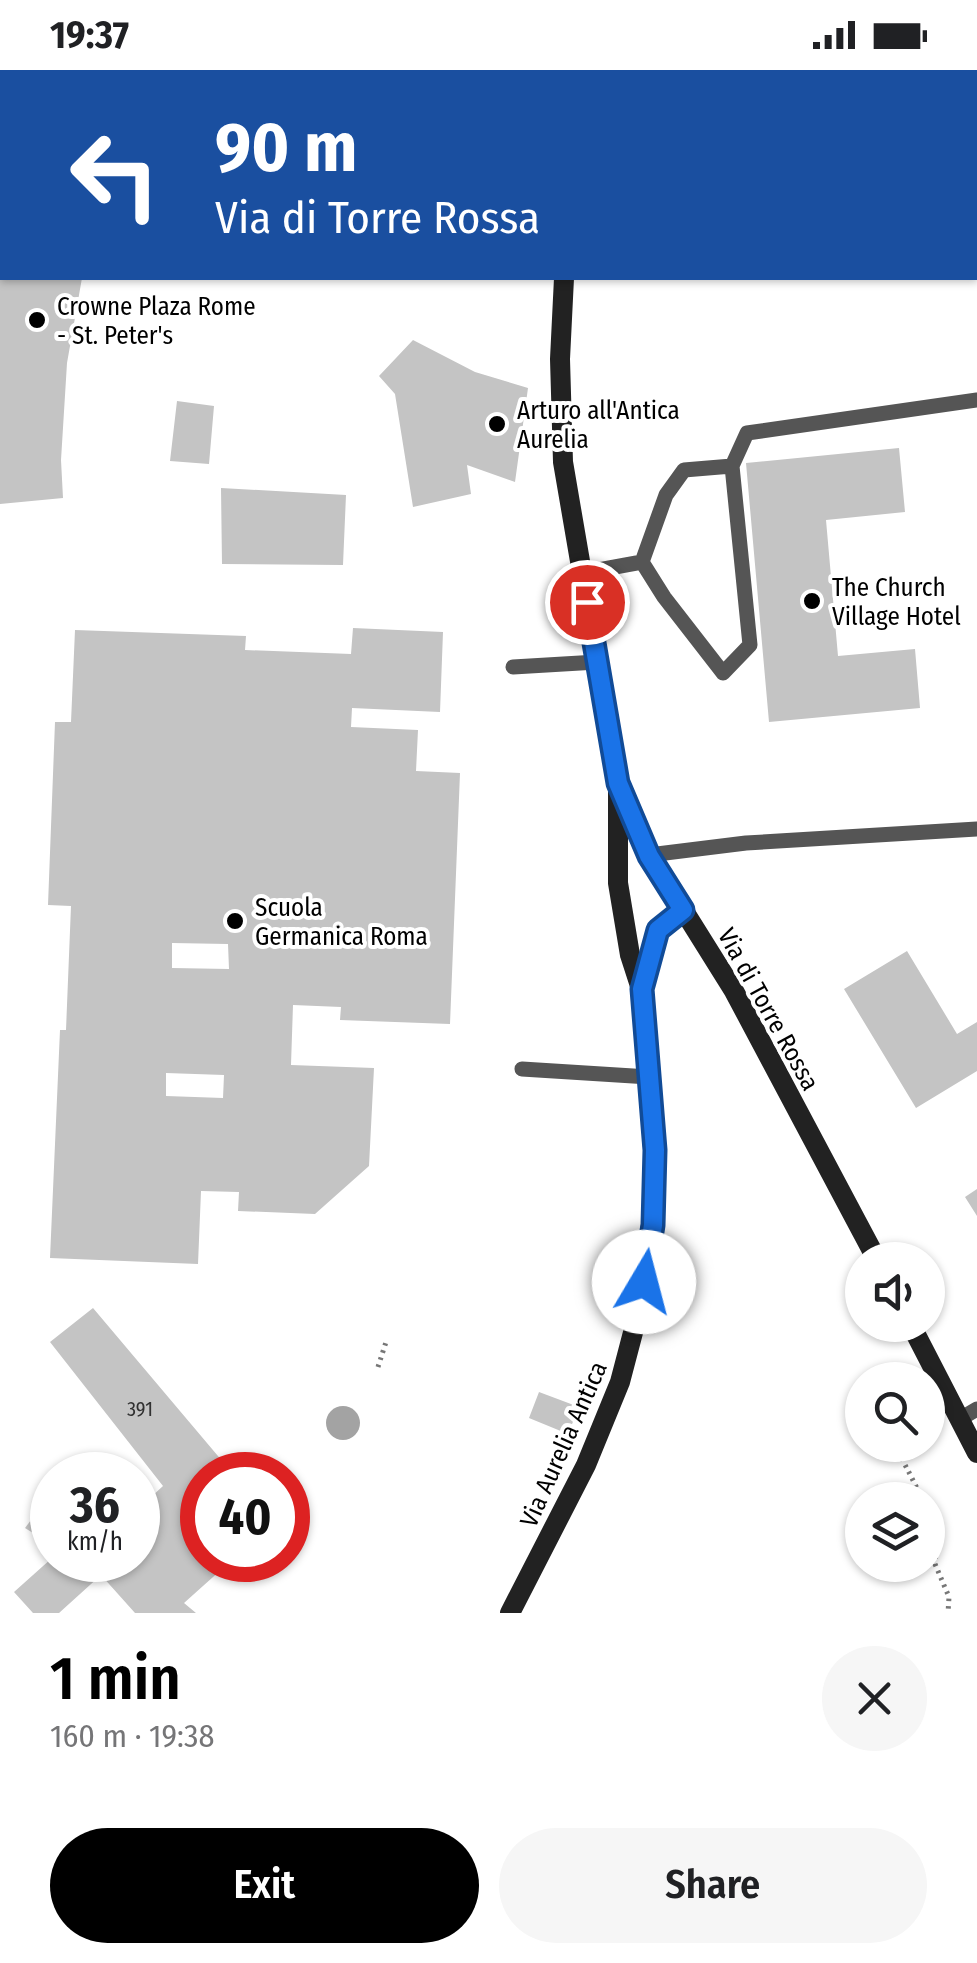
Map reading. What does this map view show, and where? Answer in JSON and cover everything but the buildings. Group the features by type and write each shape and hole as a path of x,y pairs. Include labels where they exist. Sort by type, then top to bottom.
{"main road":[{"name":"Via Aurelia Antica","path":"510,1613 586,1465 632,1343 648,1262 656,1187 642,989 630,955 618,883 618,783 561,433 564,280"},
{"name":"Via di Torre Rossa","path":"618,783 649,856 734,991 866,1242"},
{"name":"Via Aurelia Antica","path":"642,989 658,930 683,910"},
{"path":"922,1342 968,1414 977,1453"}],"lane":[{"path":"732,466 684,470 666,495 642,562 722,673 750,645 732,466 747,433 977,400"},
{"path":"582,572 642,562"},
{"path":"513,666 597,662"},
{"path":"649,856 746,843 977,829"},
{"path":"522,1069 649,1077"}],"path":[{"path":"378,1366 386,1342"},
{"path":"943,1582 949,1597 948,1613"}],"shaded area":[{"path":"343,1406 355,1411 360,1423 355,1435 343,1440 331,1435 326,1423 331,1411"}],"place":[{"name":"Crowne Plaza Rome - St. Peter's","path":"37,320"},
{"name":"Arturo all'Antica Aurelia","path":"497,424"},
{"name":"The Church Village Hotel","path":"812,601"},
{"name":"Scuola Germanica Roma","path":"235,921"}],"route":[{"path":"587,602 618,783 649,856 683,910 658,930 652,941 642,989 656,1187 644,1282"}]}
